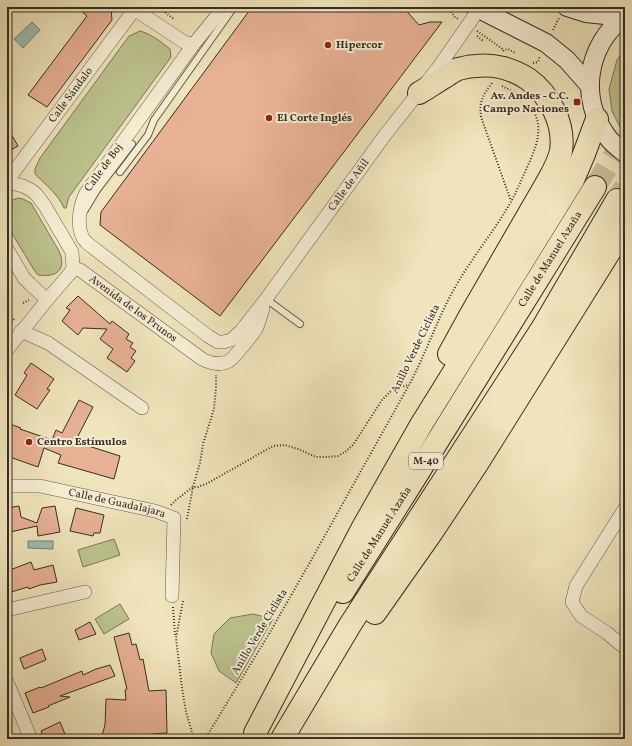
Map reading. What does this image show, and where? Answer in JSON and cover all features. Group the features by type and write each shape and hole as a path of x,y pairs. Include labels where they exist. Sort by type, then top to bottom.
{"highway":[{"path":"362,529 420,408 471,314 550,179 561,150 561,133 557,116 550,102 540,90 514,71 499,65 476,66 457,70 419,93"},
{"path":"253,736 362,529 421,425 573,180 597,119"},
{"name":"Calle de Manuel Azaña","path":"253,736 595,187"},
{"name":"M-40","path":"282,739 350,625 543,327 617,200"},
{"path":"288,739 432,532 477,464 625,227"}],"main road":[{"path":"477,8 546,43 568,60 589,85"},
{"path":"565,10 624,17"},
{"path":"624,17 609,30 599,47 592,66 589,85 591,102 597,119 610,140 625,153"}],"street":[{"name":"Calle de Boj","path":"80,229 79,217 86,193 193,45 224,7"},
{"path":"133,8 184,42 193,45"},
{"name":"Calle Sándalo","path":"7,182 133,8"},
{"name":"Calle de Añil","path":"208,336 218,342 231,340 241,331 385,135 442,62 477,8"},
{"path":"7,182 23,186 36,194 45,206 72,252 73,258 73,268 71,272 7,350"},
{"path":"80,229 83,238 87,243 208,336 211,346 207,353 190,350"},
{"path":"7,249 24,278 47,300"},
{"name":"Avenida de los Prunos","path":"73,268 80,270 202,359 216,364"},
{"path":"216,364 230,361 256,329 266,298"},
{"path":"22,331 48,343 142,408"},
{"name":"Calle de Guadalajara","path":"7,486 40,486 155,511 174,518 178,596"},
{"path":"625,508 576,586 572,602 581,616 607,633 625,648"},
{"path":"7,610 85,592"},
{"path":"7,682 31,739"}],"lane":[{"path":"120,172 148,135 154,120 234,7"},
{"path":"80,229 84,211 89,202 132,144"},
{"path":"266,298 300,324"}],"path":[{"path":"158,7 176,21"},
{"path":"447,7 455,17"},
{"path":"550,35 565,10"},
{"path":"479,33 499,65 498,81 503,86 520,95"},
{"path":"477,36 483,41"},
{"path":"511,201 481,117 480,109 483,95 508,49 519,56"},
{"path":"530,62 538,62 540,56"},
{"name":"Anillo Verde Ciclista","path":"205,739 276,621 409,385 457,284 511,201 535,147 538,132 534,110"},
{"path":"7,326 17,316"},
{"path":"186,526 203,444 214,409 216,364"},
{"path":"165,515 176,500 193,487 198,487 208,483 273,446 285,446 298,449 316,457 338,456 353,445 382,400 394,388 409,385"},
{"path":"176,638 183,602 178,596"},
{"path":"178,596 176,638 186,712 194,739"}],"green space":[{"path":"140,31 152,36 170,49 171,57 69,197 66,208 64,208 55,194 35,174 35,169 40,158 129,36"},
{"path":"625,49 625,133 621,129 612,111 609,89 617,60"},
{"path":"18,198 31,203 59,251 62,263 59,271 45,276 38,275 7,225 7,204"},
{"path":"114,539 120,555 83,567 78,550"},
{"path":"120,604 129,619 104,634 95,619"},
{"path":"253,614 273,619 236,683 219,671 211,653 214,634 230,618"}],"water":[{"path":"32,22 40,30 23,48 14,39"},
{"path":"28,541 53,541 53,549 28,548"}],"building":[{"path":"77,7 111,7 112,20 47,107 28,95 87,16"},
{"name":"El Corte Inglés","path":"252,7 403,7 419,25 430,22 442,22 220,316 100,225 101,212"},
{"path":"7,127 18,146 7,152"},
{"path":"78,296 110,324 112,321 129,334 126,339 133,343 130,347 136,351 131,358 135,361 127,372 107,358 113,349 100,339 107,329 83,328 78,335 62,321 70,310 66,308"},
{"path":"31,363 54,379 47,389 50,390 37,409 15,395 27,375 24,373"},
{"path":"79,400 93,407 77,438 80,439 79,443 120,456 114,479 58,463 61,455 44,448 38,467 7,456 7,423 52,440 56,430 62,433"},
{"path":"19,506 21,517 37,523 42,508 55,506 60,532 38,536 37,526 10,532 7,524 7,508"},
{"path":"76,508 104,515 100,533 94,533 93,536 70,531"},
{"path":"31,562 34,570 53,565 57,582 40,585 29,589 28,587 11,592 7,579 7,571"},
{"path":"90,622 96,634 79,640 75,630"},
{"path":"129,633 132,645 136,644 140,660 143,659 149,691 166,690 167,733 151,734 150,739 101,739 105,725 106,699 126,700 125,690 127,689 114,637"},
{"path":"42,649 46,660 24,669 20,658"},
{"path":"110,665 115,676 60,696 70,697 33,713 25,693 82,671 83,675"},
{"path":"60,722 67,739 44,739 41,731"}],"tunnel":[{"path":"595,187 625,138"},
{"path":"617,200 625,187"}],"place":[{"name":"Hipercor","path":"328,45"},
{"name":"Av. Andes - C.C. Campo Naciones","path":"577,102"},
{"name":"El Corte Inglés","path":"269,118"},
{"name":"Centro Estímulos","path":"29,442"}]}
